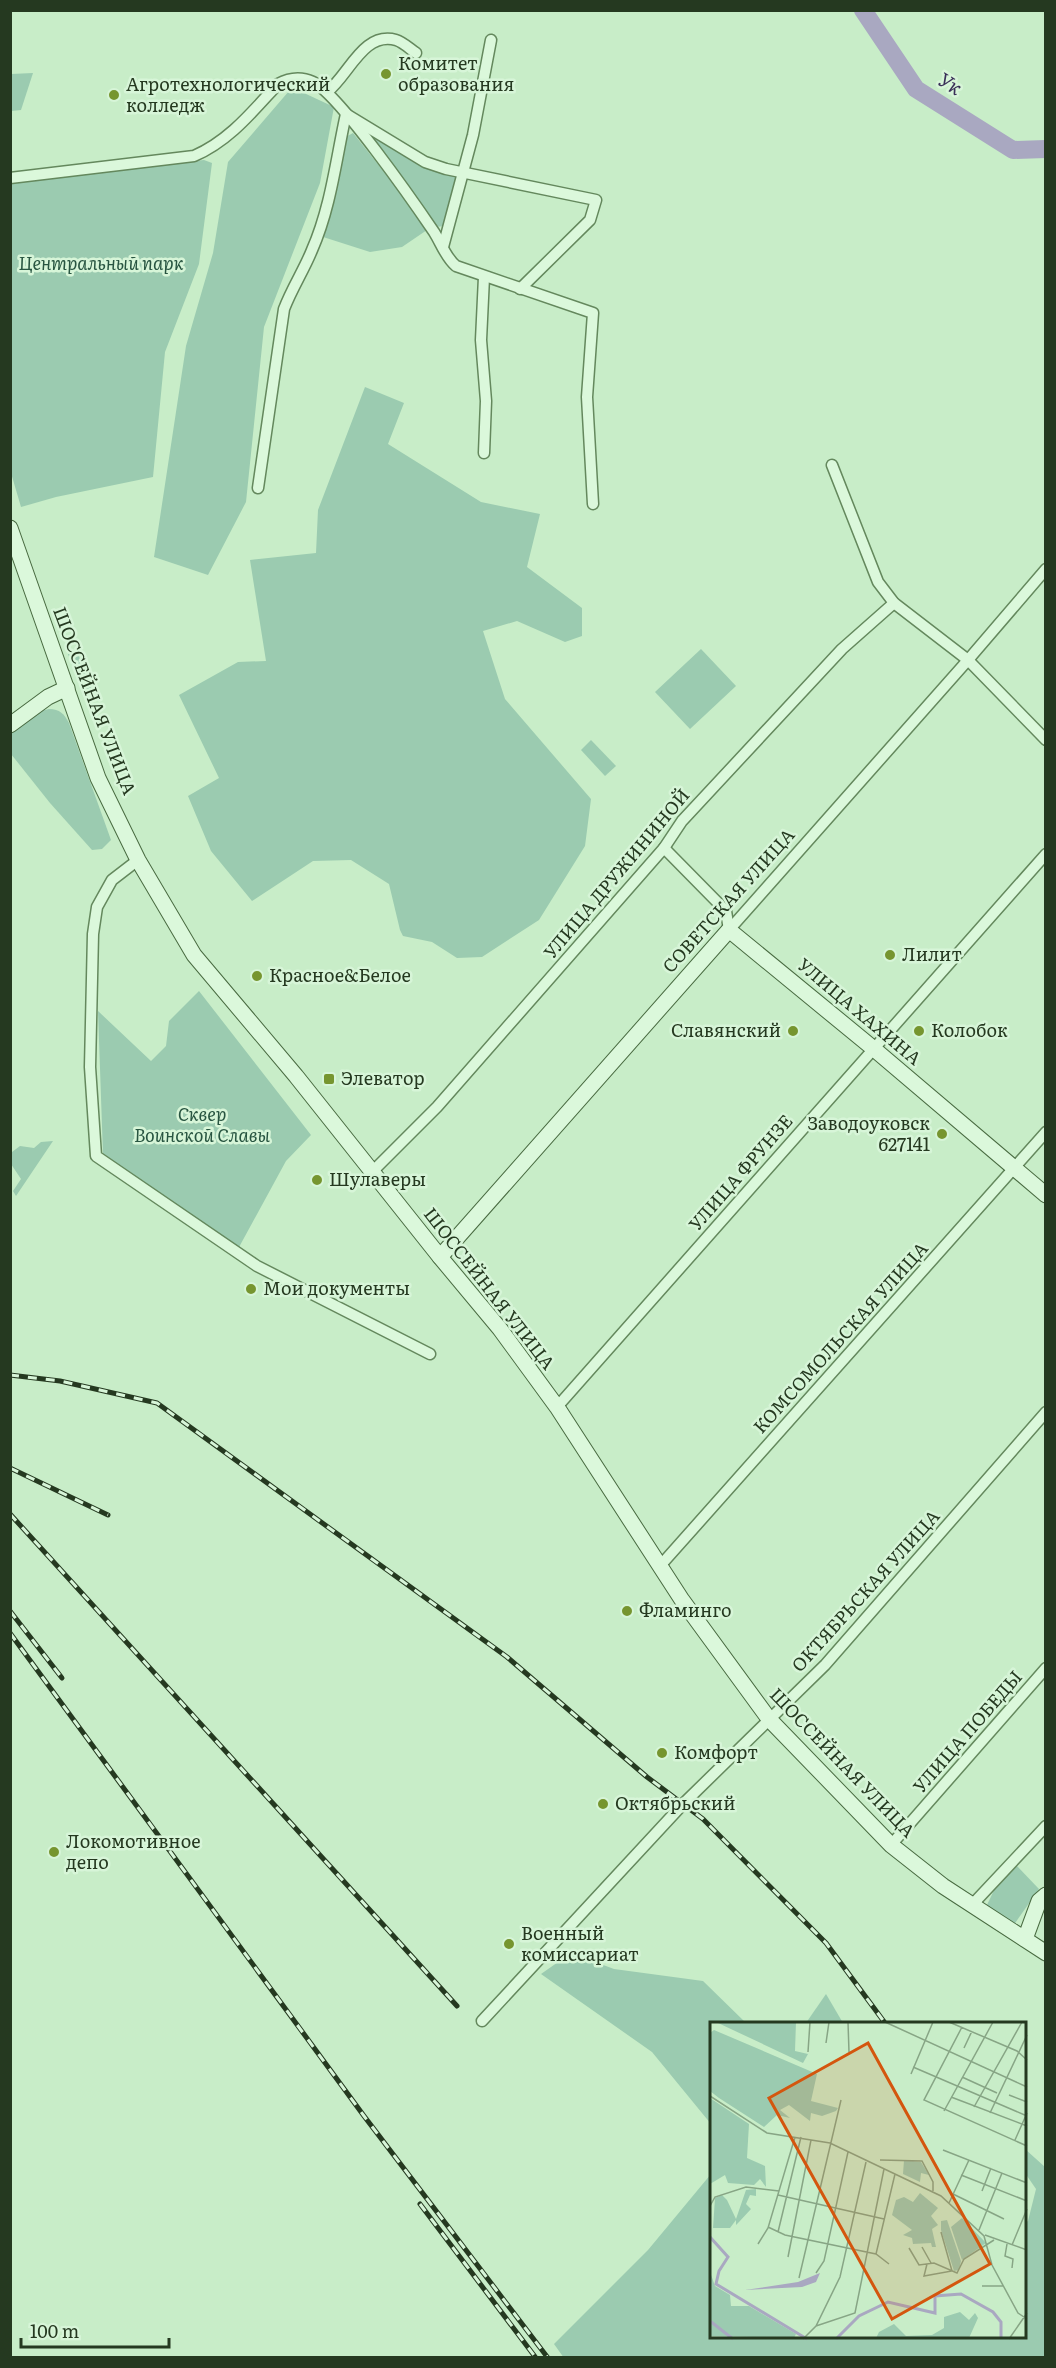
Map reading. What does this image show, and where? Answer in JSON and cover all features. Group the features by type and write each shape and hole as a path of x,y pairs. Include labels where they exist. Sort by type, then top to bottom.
{"main road":[{"name":"ШОССЕЙНАЯ УЛИЦА","path":"10,528 98,777 138,860 194,955 296,1076 500,1329 557,1407 714,1647 769,1719 891,1845 943,1886 1046,1953"},
{"path":"10,725 48,698 67,688"},
{"name":"УЛИЦА ХАХИНА","path":"729,930 874,1048 1046,1195"},
{"name":"СОВЕТСКАЯ УЛИЦА","path":"440,1257 729,930"},
{"path":"1025,1939 1039,1901 1046,1895"}],"street":[{"path":"327,92 342,79 364,47 379,39 397,41 416,53"},
{"path":"443,247 464,171 491,40"},
{"path":"10,178 194,156 226,138 278,84 288,79 301,78 314,82 327,92 346,114 423,215 450,261 456,266 593,313 587,397 593,504"},
{"path":"346,114 425,162 446,169 596,200 590,220 520,289"},
{"path":"258,488 284,309 322,223 346,114"},
{"path":"484,277 481,340 486,401 484,453"},
{"path":"832,465 878,582 894,603 968,660 1046,740"},
{"name":"СОВЕТСКАЯ УЛИЦА","path":"729,930 1046,569"},
{"name":"УЛИЦА ДРУЖИНИНОЙ","path":"372,1172 437,1107 664,848 682,821 842,649 894,603"},
{"name":"УЛИЦА ХАХИНА","path":"664,848 726,911 729,930"},
{"name":"УЛИЦА ФРУНЗЕ","path":"557,1407 1046,854"},
{"path":"138,860 112,880 97,907 93,934 90,1067 96,1156 257,1266 430,1354"},
{"name":"КОМСОМОЛЬСКАЯ УЛИЦА","path":"660,1566 1046,1131"},
{"name":"ОКТЯБРЬСКАЯ УЛИЦА","path":"482,2021 683,1804 825,1665 1046,1413"},
{"name":"УЛИЦА ПОБЕДЫ","path":"891,1845 1046,1668"},
{"path":"972,1905 1046,1826"}],"green space":[{"path":"33,73 21,110 11,111 11,74"},
{"path":"289,91 304,93 334,107 320,183 264,327 246,502 208,575 154,557 186,346 213,253 228,162"},
{"path":"362,129 460,174 445,226 435,227"},
{"path":"353,133 427,230 402,247 370,252 320,236 342,139"},
{"name":"Центральный парк","path":"204,160 212,163 199,264 165,352 153,477 56,497 21,507 11,473 11,181"},
{"path":"365,387 404,403 388,444 481,502 540,514 527,567 582,608 582,636 565,642 517,621 483,631 505,699 591,799 585,846 539,920 482,957 457,958 432,942 403,936 389,884 351,860 313,861 252,901 211,851 188,796 219,778 179,695 238,662 266,661 250,560 316,553 318,510"},
{"path":"701,649 736,686 690,729 655,692"},
{"path":"77,651 91,688 82,691 68,654"},
{"path":"49,709 61,713 69,723 111,840 102,849 92,850 11,754 10,733 41,711"},
{"path":"591,740 616,766 605,776 581,750"},
{"name":"Сквер Воинской Славы","path":"199,991 311,1135 286,1161 238,1249 103,1155 98,1011 151,1061 166,1046 169,1021"},
{"path":"53,1141 16,1196 13,1191 21,1179 11,1164 12,1152 20,1146 34,1148 41,1142"},
{"path":"1017,1866 1039,1889 1013,1926 986,1907 997,1884"},
{"path":"571,1953 614,1969 703,1981 745,2022 710,2022 710,2123 652,2052 541,1974"},
{"path":"826,1994 842,2022 807,2022"},
{"path":"1026,2150 1045,2167 1045,2357 564,2358 554,2344 648,2250 710,2175 710,2338 1026,2338 1026,2222 1036,2189 1026,2174"}],"waterway":[{"name":"Ук","path":"863,10 916,89 1013,150 1046,149"}],"railway":[{"path":"10,1375 60,1381 157,1403 507,1657 647,1777 703,1819 826,1943 884,2022"},
{"path":"10,1468 108,1515"},
{"path":"10,1514 457,2006"},
{"path":"10,1611 62,1678"},
{"path":"10,1633 364,2116 548,2358"},
{"path":"420,2204 536,2358"}],"place":[{"name":"Комитет образования","path":"386,74"},
{"name":"Агротехнологический колледж","path":"114,95"},
{"name":"Лилит","path":"890,955"},
{"name":"Красное&Белое","path":"257,976"},
{"name":"Славянский","path":"793,1031"},
{"name":"Колобок","path":"919,1031"},
{"name":"Элеватор","path":"329,1079"},
{"name":"Заводоуковск 627141","path":"942,1134"},
{"name":"Шулаверы","path":"317,1180"},
{"name":"Мои документы","path":"251,1289"},
{"name":"Фламинго","path":"627,1611"},
{"name":"Комфорт","path":"662,1753"},
{"name":"Октябрьский","path":"603,1804"},
{"name":"Локомотивное депо","path":"54,1852"},
{"name":"Военный комиссариат","path":"509,1944"}]}
